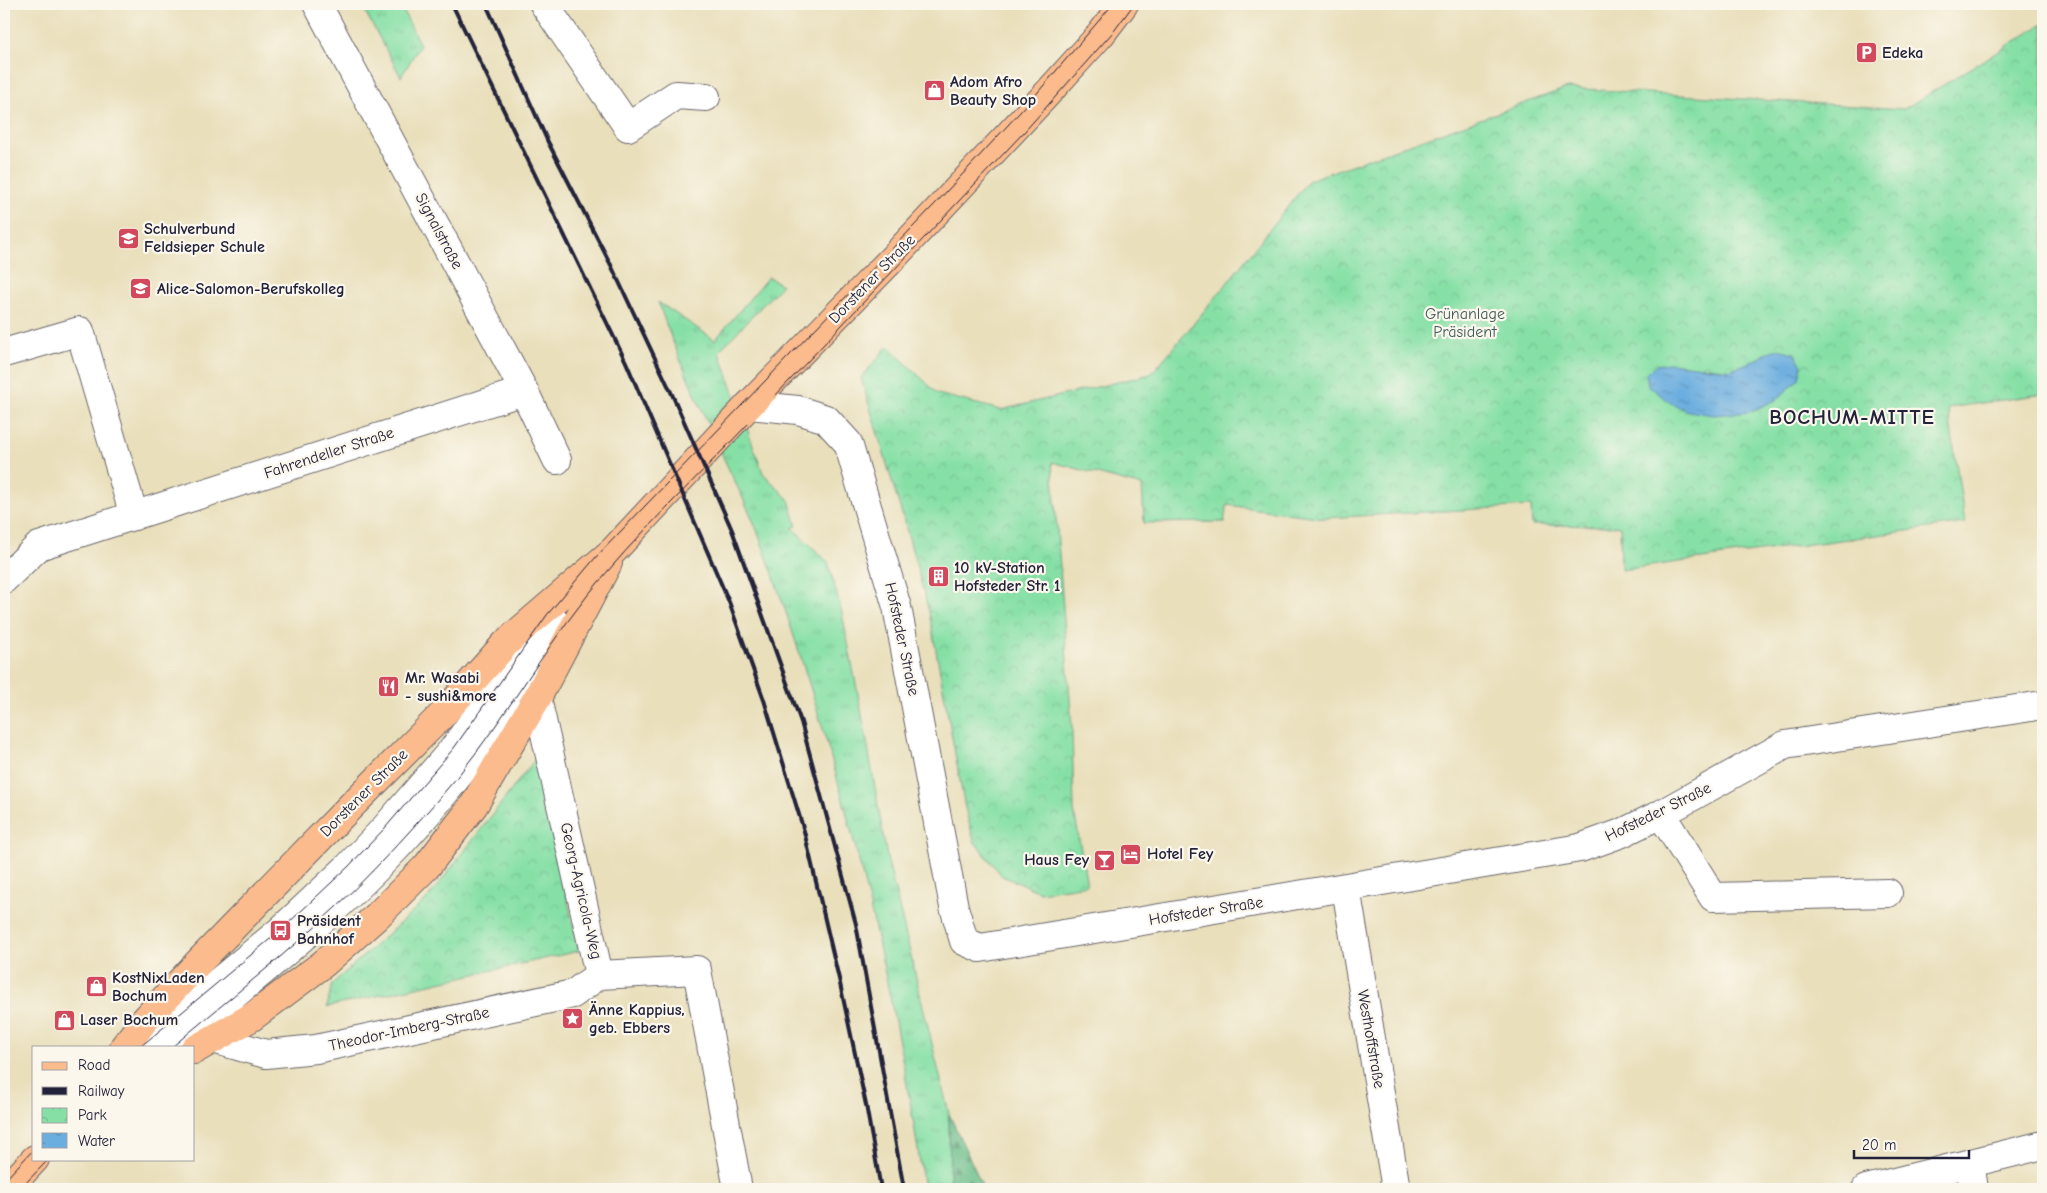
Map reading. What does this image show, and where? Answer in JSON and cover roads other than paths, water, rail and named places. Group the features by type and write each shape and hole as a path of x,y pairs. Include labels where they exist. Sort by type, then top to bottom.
{"main road":[{"name":"Dorstener Straße","path":"125,1046 144,1021 197,964 442,715 507,642 614,550 749,405 891,260 1045,96 1101,34 1124,4"},
{"name":"Dorstener Straße","path":"203,1045 252,1017 323,964 377,916 427,866 474,805 538,698 614,550"},
{"path":"8,1189 35,1160"}],"street":[{"name":"Signalstraße","path":"317,4 524,391 557,460"},
{"path":"544,4 628,126 676,95 706,97"},
{"path":"4,354 80,331 134,516"},
{"name":"Fahrendeller Straße","path":"4,579 40,546 524,391"},
{"name":"Hofsteder Straße","path":"749,405 798,410 826,419 848,443 897,607 954,907 964,941 980,948 1580,848 1622,833 1661,814 1786,745 2043,705"},
{"path":"173,1046 334,910 375,870 437,802 469,762 563,628 597,584"},
{"path":"141,1046 281,930 348,867 385,828 454,748 565,593"},
{"name":"Georg-Agricola-Weg","path":"538,698 600,975 697,970 738,1189"},
{"path":"1661,814 1713,897 1888,893"},
{"name":"Westhoffstraße","path":"1346,888 1396,1189"},
{"name":"Theodor-Imberg-Straße","path":"203,1045 266,1054 316,1049 573,994 600,975"},
{"path":"1866,1189 1972,1176 2043,1145"}],"water":[{"path":"1778,349 1794,353 1802,365 1799,379 1776,400 1749,412 1714,415 1688,411 1669,402 1648,385 1646,373 1657,365 1669,363 1729,370 1757,360 1768,352"}],"tram line":[{"path":"141,1046 281,930 348,867 385,828 454,748 547,615 596,557 935,204 1033,98 1113,4"},
{"path":"775,396 1025,131 1114,31 1134,4"},
{"path":"173,1046 315,926 361,883 399,843 476,753 549,648 606,573 748,424"},
{"path":"4,1181 32,1151"},
{"path":"20,1189 48,1160"}],"railway":[{"path":"452,4 626,362 729,602 764,700 804,831 839,979 866,1105 881,1189"},
{"path":"486,4 547,140 611,265 671,392 732,530 801,722 856,924 904,1189"}],"place":[{"name":"Edeka","path":"1866,53"},
{"name":"Adom Afro Beauty Shop","path":"934,91"},
{"name":"Schulverbund Feldsieper Schule","path":"128,238"},
{"name":"Alice-Salomon-Berufskolleg","path":"141,289"},
{"name":"10 kV-Station Hofsteder Str. 1","path":"938,577"},
{"name":"Mr. Wasabi - sushi&more","path":"389,687"},
{"name":"Hotel Fey","path":"1131,854"},
{"name":"Haus Fey","path":"1105,860"},
{"name":"Präsident Bahnhof","path":"281,930"},
{"name":"KostNixLaden Bochum","path":"96,987"},
{"name":"Änne Kappius, geb. Ebbers","path":"573,1019"},
{"name":"Laser Bochum","path":"64,1020"}],"district":[{"name":"BOCHUM-MITTE","path":"1852,417"}],"park label":[{"name":"Grünanlage Präsident","path":"1465,323"}]}
